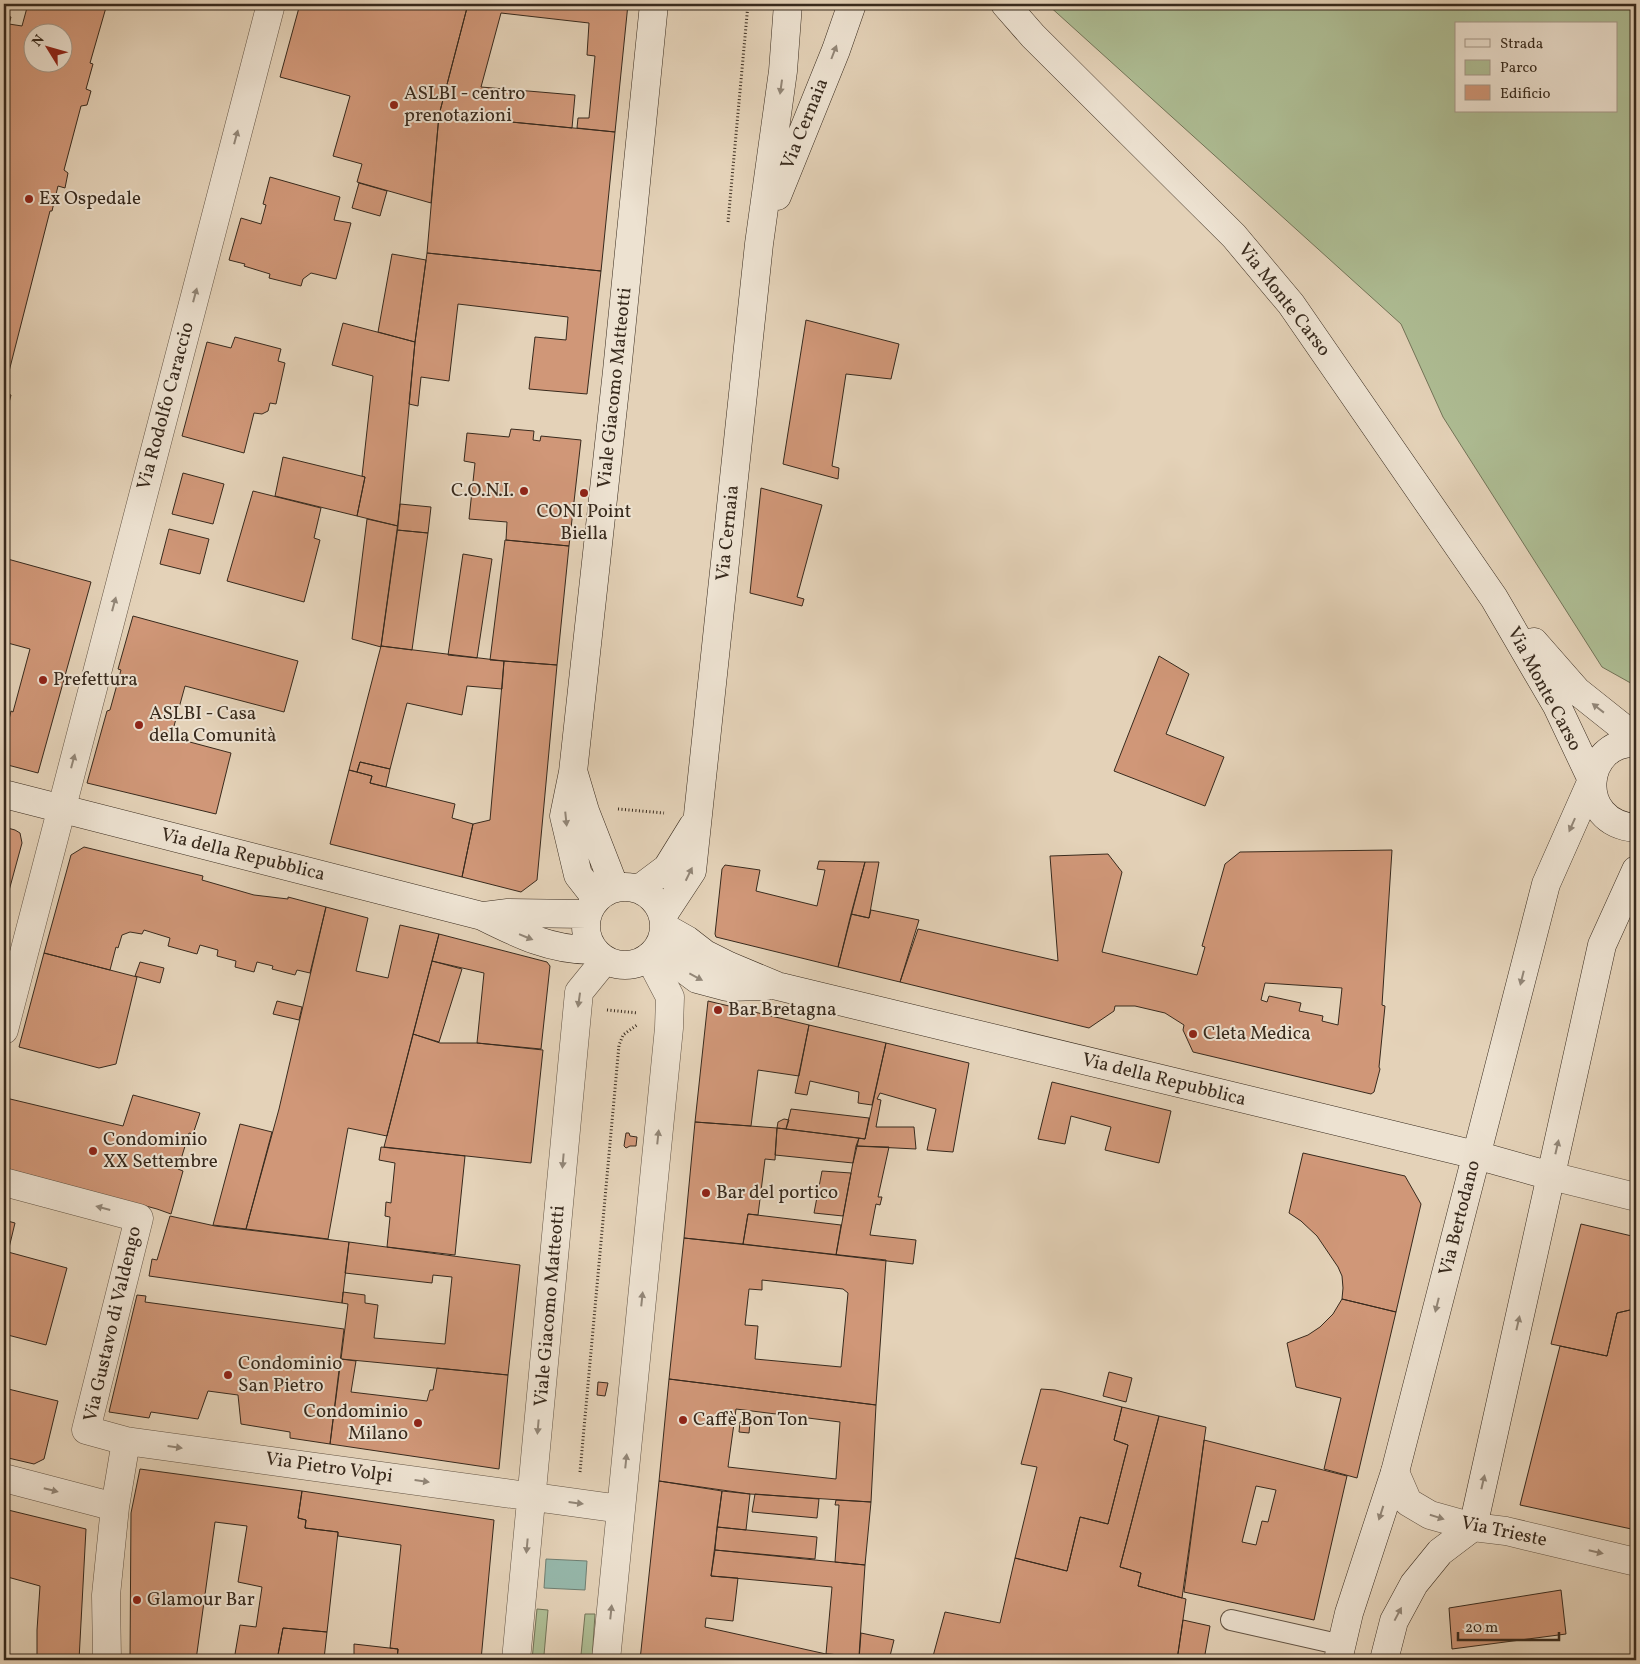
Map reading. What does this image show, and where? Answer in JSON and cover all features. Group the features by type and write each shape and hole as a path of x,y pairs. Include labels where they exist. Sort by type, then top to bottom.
{"street":[{"name":"Via Rodolfo Caraccio","path":"4,1030 60,808 271,4"},
{"name":"Viale Giacomo Matteotti","path":"609,897 578,875 564,816 573,772 616,381 654,4"},
{"name":"Via Cernaia","path":"658,937 692,871 759,244 783,71 788,4"},
{"name":"Via Cernaia","path":"759,244 784,176 836,50 852,4"},
{"name":"Via Monte Carso","path":"984,4 1033,36"},
{"name":"Via Monte Carso","path":"1005,4 1033,36 1234,236 1291,304 1494,598 1557,706 1592,780"},
{"name":"Via Monte Carso","path":"1494,598 1577,691 1636,738"},
{"name":"Via Monte Carso","path":"1636,744 1622,745 1611,750 1602,758 1595,769 1592,780 1592,792 1596,804 1603,814 1612,822 1623,827 1636,828"},
{"name":"Viale Giacomo Matteotti","path":"573,772 609,897"},
{"name":"Via Bertodano","path":"1340,1652 1349,1613 1395,1472 1546,884 1592,780"},
{"name":"Via della Repubblica","path":"4,794 482,916 528,938 599,955"},
{"name":"Via Cernaia","path":"609,897 667,868 697,821"},
{"path":"1384,1660 1394,1621 1414,1584 1440,1552 1473,1527 1602,945 1636,870"},
{"path":"606,1660 669,1028 670,997 658,937 658,904 650,895 609,897 585,927 588,939 599,955 616,964 638,963 658,937"},
{"name":"Via della Repubblica","path":"482,916 609,897"},
{"name":"Via della Repubblica","path":"658,937 698,979 727,987 777,986 1476,1155 1636,1198"},
{"name":"Viale Giacomo Matteotti","path":"516,1660 579,992 599,955"},
{"name":"Via Gustavo di Valdengo","path":"4,1182 139,1218 86,1430 126,1441"},
{"path":"107,1651 106,1595 115,1506 126,1441"},
{"name":"Via Pietro Volpi","path":"126,1441 621,1509"},
{"name":"Via Trieste","path":"1395,1472 1408,1502 1430,1515 1473,1527 1506,1531 1636,1562"},
{"path":"4,1478 115,1506"}],"lane":[{"path":"1231,1620 1340,1652"}],"path":[{"path":"727,227 748,4"},
{"path":"585,811 601,808 665,813"},
{"path":"601,1010 646,1014"},
{"path":"561,1501 572,1488 581,1470 619,1045 623,1035 643,1022"}],"green space":[{"path":"1047,4 1636,4 1636,686 1602,667 1443,417 1401,324"},
{"path":"537,1609 548,1610 544,1655 539,1660 532,1660"},
{"path":"585,1614 595,1614 592,1660 587,1660 581,1655"}],"shaded area":[{"path":"546,1559 587,1561 585,1590 544,1588"}],"building":[{"name":"Ex Ospedale","path":"28,4 107,4 90,63 93,64 86,89 91,91 87,105 81,106 64,170 68,173 65,188 58,186 52,211 50,211 4,391 4,62 6,53 4,53 4,15 11,17 9,24 22,26 22,72 72,72 72,22 23,22"},
{"name":"ASLBI - centro prenotazioni","path":"300,4 468,4 439,115 431,203 357,182 362,164 333,156 350,96 280,77"},
{"path":"468,4 628,4 615,132 577,128 578,118 589,118 595,56 587,55 589,23 501,13 481,87 575,95 572,128 439,115"},
{"path":"439,115 615,132 601,271 427,253"},
{"path":"270,177 340,197 334,220 351,223 336,279 311,273 303,279 301,286 269,278 270,274 229,260 241,218 261,224 266,205 263,204"},
{"path":"359,183 387,191 380,216 352,208"},
{"path":"427,253 601,271 587,394 529,389 535,337 566,340 568,317 458,304 449,381 421,377 418,406 409,404"},
{"path":"392,254 426,260 415,342 378,332"},
{"path":"806,320 899,344 891,379 846,374 832,466 839,468 838,479 783,464"},
{"path":"343,323 415,342 398,526 357,516 365,477 362,476 373,376 332,365"},
{"path":"235,337 281,349 278,361 285,363 276,404 270,403 268,411 262,414 254,413 244,453 182,436 207,342 231,348"},
{"path":"4,393 11,395 4,422"},
{"name":"C.O.N.I.","path":"511,429 534,431 533,440 540,441 541,436 581,440 569,546 506,540 507,522 469,519 475,463 464,461 467,433 509,437"},
{"path":"283,457 365,477 357,516 275,496"},
{"path":"183,473 224,484 213,524 172,514"},
{"path":"761,488 822,505 797,597 804,599 802,606 750,593"},
{"path":"253,491 321,508 314,538 320,540 304,602 227,581"},
{"path":"400,504 431,507 428,533 397,530"},
{"path":"367,519 398,526 381,647 352,639"},
{"path":"169,529 209,539 200,574 160,564"},
{"path":"397,530 428,533 412,650 381,646"},
{"path":"505,540 569,546 557,665 490,660"},
{"path":"463,554 492,559 477,658 448,655"},
{"name":"Prefettura","path":"4,558 91,582 38,773 4,764 4,741 30,649 4,642"},
{"name":"ASLBI - Casa della Comunità","path":"133,616 298,661 284,712 185,686 171,737 231,753 216,814 87,783 107,711 110,710 121,670 118,669"},
{"path":"381,646 504,661 502,689 467,686 462,715 407,703 390,769 360,762 357,772 349,770"},
{"path":"1159,656 1189,674 1166,734 1224,757 1205,806 1114,771"},
{"path":"504,661 557,665 537,880 521,892 462,877 473,824 490,820"},
{"path":"360,762 390,769 386,787 370,783 372,776 357,772"},
{"path":"349,770 372,776 370,783 455,804 452,818 473,824 462,877 330,844"},
{"path":"4,827 20,833 22,843 4,909"},
{"path":"84,847 203,876 202,880 254,895 288,899 288,897 326,907 310,973 297,970 295,975 272,969 273,966 257,962 254,972 235,967 236,961 217,956 218,950 200,945 197,954 168,946 170,938 144,930 142,934 130,932 122,935 118,948 116,947 110,970 44,953 71,855"},
{"path":"1392,850 1382,1005 1385,1006 1380,1069 1374,1092 1371,1094 1193,1052 1183,1030 1184,1025 1165,1013 1135,1006 1115,1006 1114,1011 1089,1028 900,982 918,929 1058,961 1050,856 1108,854 1122,872 1102,952 1197,975 1205,947 1202,946 1225,864 1240,852","holes":["1265,983 1342,988 1338,1025 1322,1021 1323,1016 1299,1011 1301,1003 1269,996 1267,1002 1261,1000"]},
{"path":"819,861 865,862 838,967 716,937 722,869 725,865 760,870 756,891 817,906 825,870 817,869"},
{"path":"865,862 879,862 869,918 851,914"},
{"path":"326,907 368,918 356,971 388,978 400,925 439,934 387,1136 348,1128 328,1239 246,1229 279,1109"},
{"path":"871,910 919,920 900,982 838,967 851,914 869,918"},
{"path":"439,934 547,962 550,966 541,1049 477,1043 484,973 432,961"},
{"path":"44,953 137,977 116,1064 99,1068 19,1047"},
{"path":"432,961 462,969 439,1042 413,1034"},
{"path":"140,962 164,968 160,983 135,976"},
{"path":"277,1001 302,1007 299,1020 273,1014"},
{"path":"708,1001 809,1025 799,1076 758,1070 751,1126 695,1122"},
{"path":"809,1025 886,1043 872,1105 858,1103 859,1092 810,1081 807,1095 795,1093"},
{"path":"413,1034 440,1043 477,1043 543,1050 531,1163 384,1147"},
{"path":"886,1043 969,1063 953,1152 927,1150 936,1109 880,1093 877,1099 881,1100 876,1127 914,1127 916,1149 856,1146 859,1138 865,1139"},
{"path":"1052,1082 1171,1111 1159,1163 1105,1150 1111,1127 1071,1116 1065,1144 1038,1139"},
{"name":"Condominio XX Settembre","path":"133,1095 200,1113 193,1134 189,1133 178,1169 183,1171 171,1214 4,1168 4,1105 6,1098 123,1126"},
{"path":"791,1109 869,1118 865,1139 786,1129"},
{"path":"784,1119 789,1120 786,1129 777,1128 778,1122"},
{"path":"695,1122 777,1128 775,1160 765,1159 758,1215 748,1214 743,1244 684,1238"},
{"path":"240,1124 272,1132 246,1229 213,1225"},
{"path":"777,1128 859,1138 853,1163 775,1155"},
{"path":"626,1133 637,1137 636,1146 626,1148 624,1146"},
{"path":"856,1146 889,1147 878,1197 882,1197 880,1205 876,1204 870,1235 916,1240 913,1264 836,1255"},
{"path":"381,1147 465,1156 455,1255 387,1247 390,1217 385,1216 386,1202 391,1203 395,1163 379,1160"},
{"path":"1303,1153 1405,1176 1421,1204 1396,1312 1342,1299 1342,1276 1338,1267 1317,1236 1289,1213"},
{"path":"822,1171 851,1173 843,1216 814,1213"},
{"path":"748,1214 841,1225 836,1255 743,1244"},
{"path":"170,1216 215,1226 349,1242 342,1303 149,1276 152,1259 157,1260"},
{"path":"4,1220 15,1223 8,1252 67,1268 46,1345 4,1334"},
{"path":"1581,1224 1636,1237 1636,1312 1630,1310 1617,1313 1607,1356 1551,1344"},
{"path":"684,1238 886,1260 876,1405 669,1379","holes":["762,1280 843,1289 848,1293 841,1367 755,1359 758,1326 745,1325 749,1289 762,1290"]},
{"path":"349,1242 520,1265 508,1375 341,1359 348,1304 342,1303 343,1292 365,1295 365,1303 378,1305 374,1338 445,1344 452,1277 433,1275 432,1283 345,1273"},
{"name":"Condominio San Pietro","path":"137,1295 146,1296 145,1302 344,1329 330,1444 290,1438 290,1432 241,1424 238,1395 208,1391 198,1419 151,1412 149,1418 109,1412"},
{"path":"1342,1299 1396,1312 1357,1478 1324,1469 1341,1398 1296,1387 1287,1343 1308,1335 1320,1327 1333,1314"},
{"path":"1630,1310 1636,1312 1636,1530 1520,1505 1560,1346 1607,1356 1617,1313"},
{"name":"Condominio Milano","path":"341,1359 356,1361 351,1392 427,1401 430,1390 433,1390 437,1368 508,1375 499,1469 330,1444"},
{"path":"1109,1372 1132,1378 1126,1402 1103,1396"},
{"path":"669,1379 876,1405 871,1502 750,1494 659,1481","holes":["736,1409 840,1422 836,1479 728,1467"]},
{"path":"598,1382 608,1383 605,1396 597,1395"},
{"path":"4,1388 58,1401 44,1459 34,1464 4,1457"},
{"path":"1041,1389 1055,1390 1122,1407 1114,1440 1128,1445 1108,1524 1080,1517 1067,1571 1015,1558 1037,1467 1021,1464"},
{"path":"1122,1407 1159,1416 1120,1567 1141,1573 1138,1586 1186,1599 1177,1660 932,1660 945,1612 1000,1623 1015,1558 1067,1571 1080,1517 1108,1524 1128,1445 1114,1440"},
{"path":"1159,1416 1206,1427 1182,1598 1138,1586 1141,1573 1120,1567"},
{"path":"740,1422 750,1423 749,1433 739,1432"},
{"path":"1204,1440 1347,1476 1314,1620 1184,1592","holes":["1256,1486 1276,1490 1268,1522 1262,1521 1256,1545 1242,1542"]},
{"path":"140,1469 302,1491 298,1518 306,1520 305,1528 338,1532 327,1632 283,1628 277,1660 234,1660 240,1625 256,1627 262,1587 238,1582 247,1526 215,1522 196,1660 130,1660 131,1513"},
{"path":"659,1481 722,1491 711,1576 738,1578 733,1621 706,1618 705,1627 826,1654 859,1656 859,1660 640,1660"},
{"path":"302,1491 494,1520 481,1660 397,1660 398,1649 390,1648 401,1545 338,1536 338,1532 305,1528 306,1520 298,1518"},
{"path":"722,1491 750,1494 746,1530 717,1527"},
{"path":"755,1494 819,1499 817,1518 752,1512"},
{"path":"836,1500 871,1502 865,1565 835,1562 839,1505 835,1505"},
{"path":"4,1509 86,1529 79,1660 37,1660 40,1586 4,1576"},
{"path":"717,1527 817,1537 815,1559 715,1550"},
{"path":"715,1550 865,1565 859,1656 826,1654 832,1587 711,1576"},
{"path":"1561,1590 1566,1634 1452,1649 1449,1608"},
{"path":"1183,1620 1210,1626 1204,1660 1177,1660"},
{"path":"283,1628 327,1632 324,1659 277,1660"},
{"path":"861,1633 894,1640 889,1660 859,1660"},
{"path":"354,1644 398,1649 397,1660 354,1660"}],"place":[{"name":"ASLBI - centro prenotazioni","path":"394,105"},
{"name":"Ex Ospedale","path":"29,199"},
{"name":"C.O.N.I.","path":"524,491"},
{"name":"CONI Point Biella","path":"584,493"},
{"name":"Prefettura","path":"43,680"},
{"name":"ASLBI - Casa della Comunità","path":"139,725"},
{"name":"Bar Bretagna","path":"718,1010"},
{"name":"Cleta Medica","path":"1193,1034"},
{"name":"Condominio XX Settembre","path":"93,1151"},
{"name":"Bar del portico","path":"706,1193"},
{"name":"Condominio San Pietro","path":"228,1375"},
{"name":"Caffè Bon Ton","path":"683,1420"},
{"name":"Condominio Milano","path":"418,1423"},
{"name":"Glamour Bar","path":"137,1600"}]}
